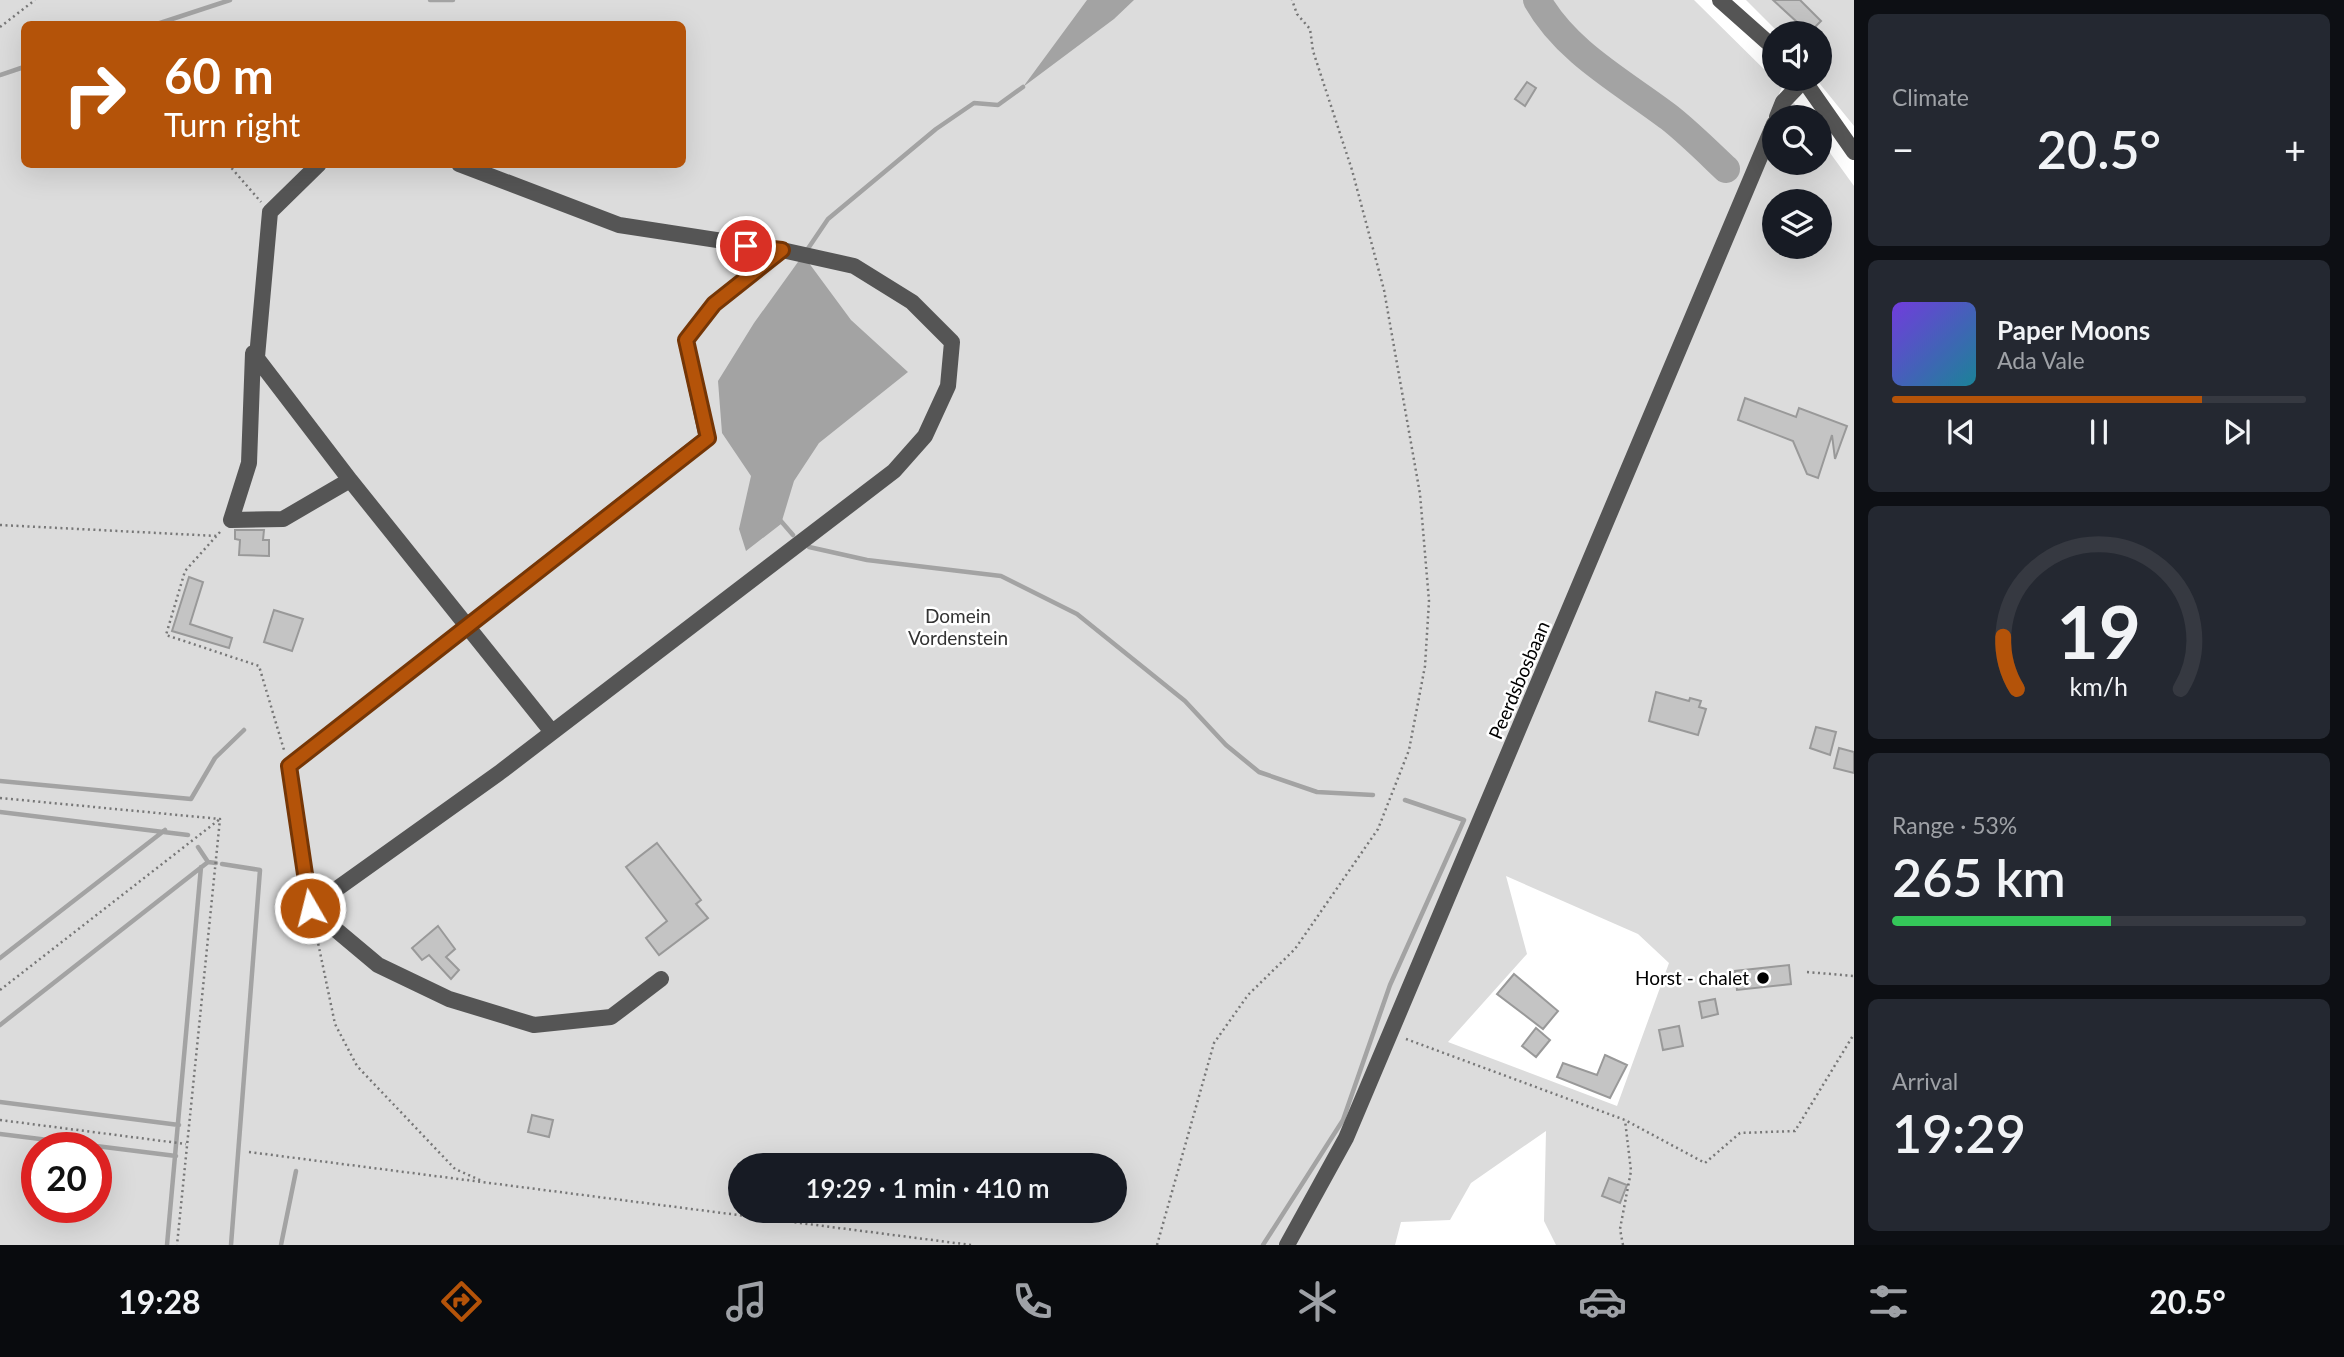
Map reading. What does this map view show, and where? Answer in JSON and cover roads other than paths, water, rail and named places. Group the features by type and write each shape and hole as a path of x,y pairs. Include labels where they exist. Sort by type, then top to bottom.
{"street":[{"path":"1720,0 1762,37"},
{"path":"1782,105 1793,91"},
{"path":"1811,91 1854,152"},
{"name":"Peerdsbosbaan","path":"1287,1245 1346,1138 1762,153"},
{"path":"257,357 270,212 315,168"},
{"path":"310,908 552,732 894,471 925,436 948,386 952,342 912,302 854,266 782,250 619,225 469,168"},
{"path":"661,979 611,1017 534,1025 449,999 378,965 310,908 289,766 708,438 686,340 714,304 782,250"},
{"path":"350,480 283,519 231,520 249,463 253,353 350,480 552,732"}],"waterway":[{"path":"166,21 230,0"},
{"path":"430,0 453,0"},
{"path":"1537,0 1549,19 1580,51 1670,118 1726,169"},
{"path":"0,75 21,68"},
{"path":"807,250 828,219 936,129 974,103 998,105 1023,87"},
{"path":"780,520 793,535"},
{"path":"809,547 867,560 1001,576 1077,614 1185,701 1226,745 1259,772 1317,792 1373,795"},
{"path":"0,781 191,799 215,758 244,730"},
{"path":"1263,1245 1343,1120 1390,985 1464,820 1405,800"},
{"path":"0,812 188,835"},
{"path":"0,958 165,830"},
{"path":"0,1025 208,862 198,847"},
{"path":"208,862 216,863"},
{"path":"222,864 260,870 231,1245"},
{"path":"167,1245 201,867"},
{"path":"0,1102 179,1125"},
{"path":"0,1134 176,1156"},
{"path":"281,1245 296,1171"}],"place":[{"name":"Horst - chalet","path":"1763,978"}],"park label":[{"name":"Domein Vordenstein","path":"958,627"}]}
